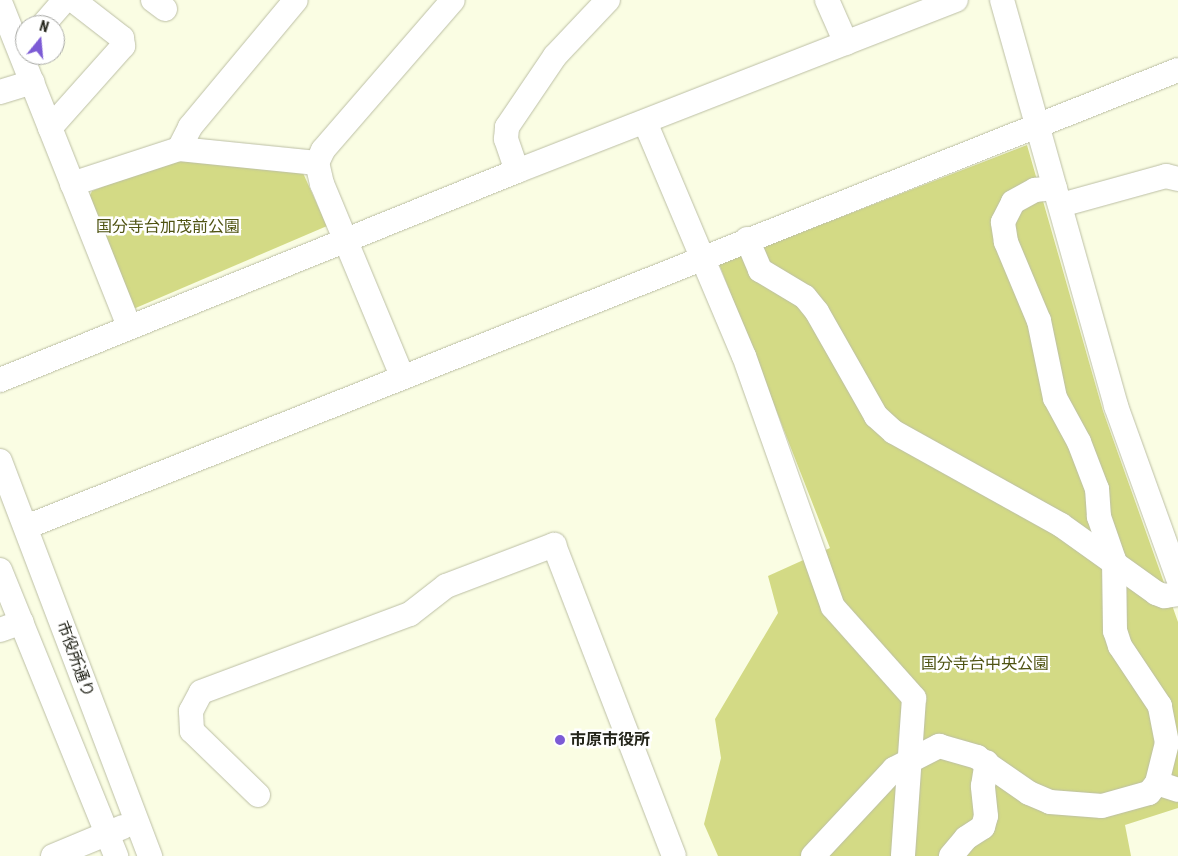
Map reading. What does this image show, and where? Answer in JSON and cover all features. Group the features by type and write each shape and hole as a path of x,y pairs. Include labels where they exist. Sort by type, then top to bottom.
{"street":[{"path":"52,15 65,0"},
{"path":"50,128 123,46 122,38 73,0"},
{"path":"179,149 190,127 296,0"},
{"path":"402,376 322,184 317,163 323,150 453,0"},
{"path":"517,171 506,140 507,128 555,56 608,0"},
{"path":"827,0 846,43"},
{"path":"0,380 129,326 517,171 956,0"},
{"path":"1002,0 1116,406 1173,547 1178,578"},
{"path":"0,2 15,34"},
{"path":"27,65 129,326"},
{"path":"26,527 701,256 1178,70"},
{"path":"0,92 32,82"},
{"path":"645,122 744,356 833,607 914,698 908,761 903,856"},
{"path":"72,184 179,149 317,163"},
{"path":"813,856 894,769 939,746 961,750 987,762 1029,793 1050,802 1075,806 1102,806 1130,800 1167,787 1165,724 1151,689 1131,665 1115,631 1114,560 1099,517 1097,489 1079,442 1055,398 1039,321 1006,242 1003,222 1013,202 1035,190 1058,197 1166,176 1178,179"},
{"path":"747,239 760,270 805,297 817,312 876,416 894,432 1061,525 1114,560 1156,592 1164,596 1178,594"},
{"name":"市役所通り","path":"0,461 135,822 150,856"},
{"path":"258,795 192,731 191,710 201,692 410,614 446,586 554,545 674,856"},
{"path":"0,570 11,626 108,833 116,856"},
{"path":"951,856 966,838 984,827 986,816 983,786 987,762"},
{"path":"53,856 135,822"}],"green space":[{"name":"国分寺台中央公園","path":"1027,145 1103,411 1178,622 1178,808 1125,825 1131,856 718,856 704,824 721,758 715,719 778,613 768,576 830,548 719,264"},
{"name":"国分寺台加茂前公園","path":"177,157 303,173 327,226 131,310 87,201 92,191"}],"place":[{"name":"市原市役所","path":"560,740"}]}
